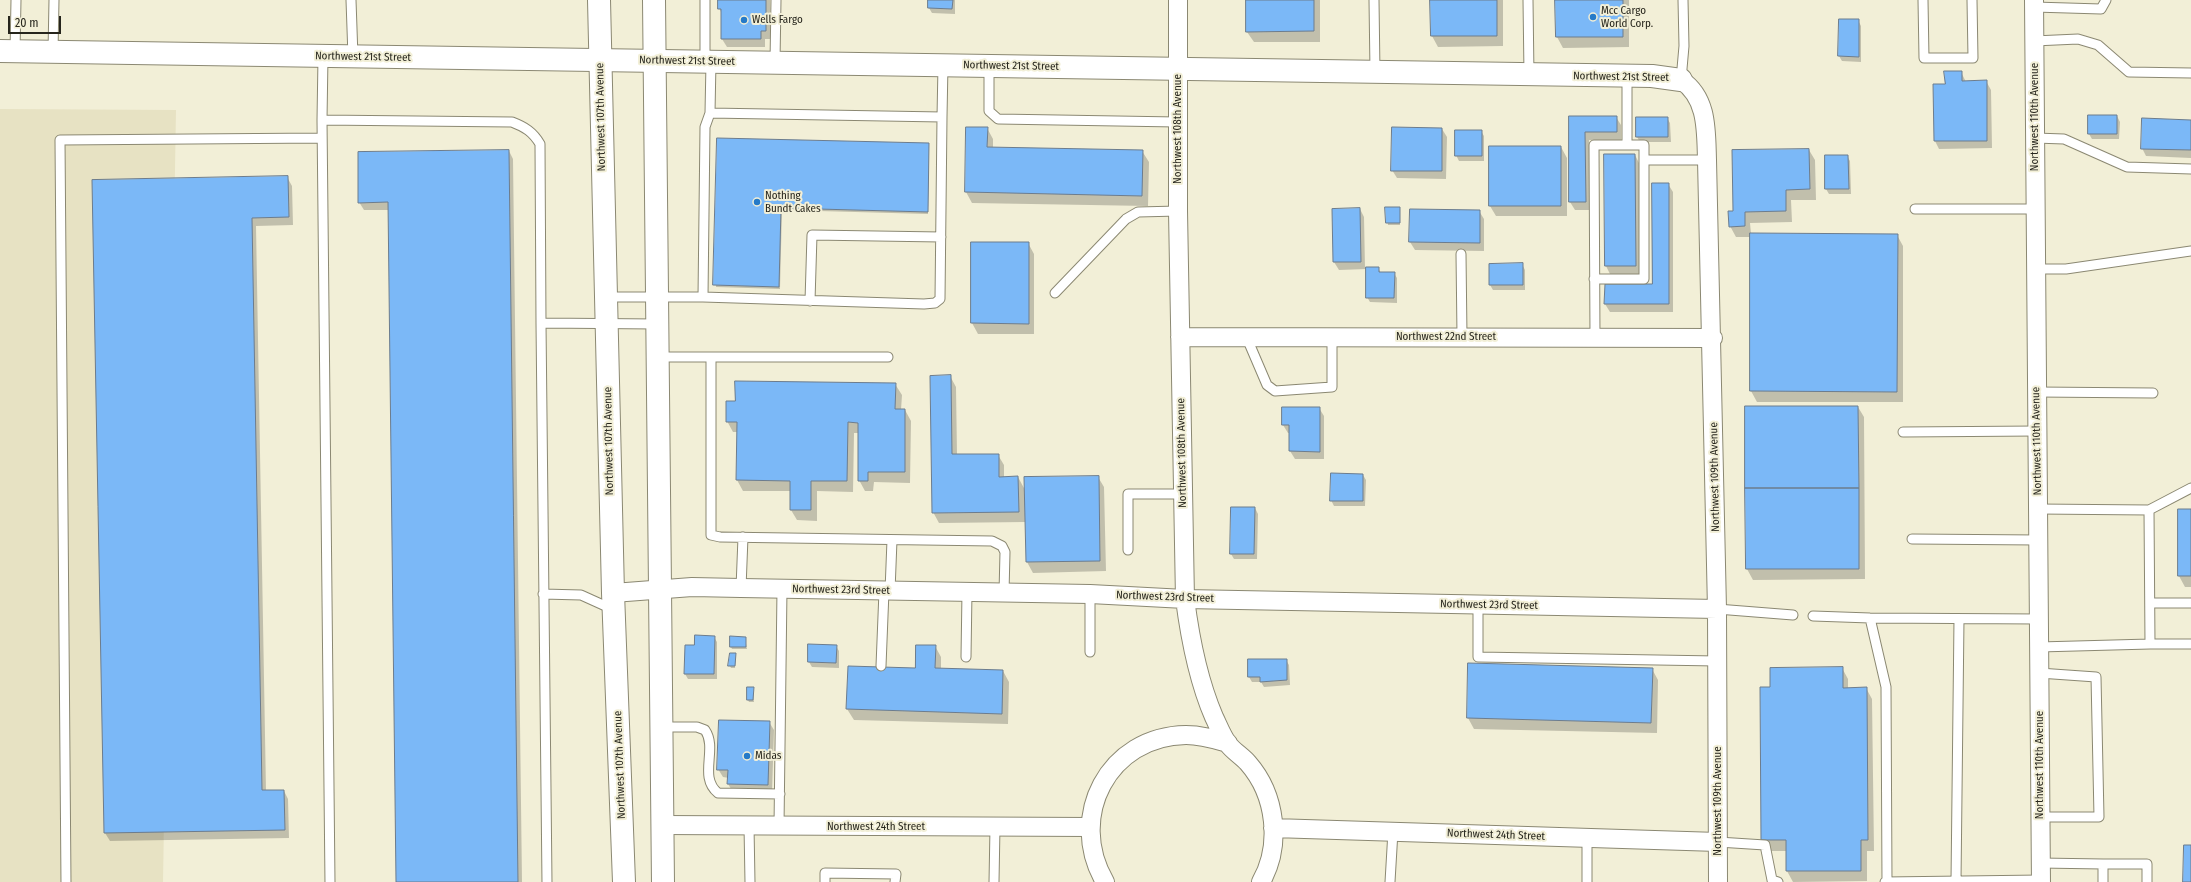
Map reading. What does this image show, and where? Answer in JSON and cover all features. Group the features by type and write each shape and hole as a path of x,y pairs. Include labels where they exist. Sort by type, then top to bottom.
{"main road":[{"name":"Northwest 107th Avenue","path":"599,0 613,601 624,882"},
{"path":"654,0 661,825 663,882"},
{"name":"Northwest 21st Street","path":"8,51 600,61 989,65 1375,73 1662,76 1681,80"}],"street":[{"name":"Northwest 108th Avenue","path":"1178,0 1178,211 1185,599 1194,653 1214,717 1228,744 1248,763 1263,788 1270,807 1274,844 1270,864 1261,882"},
{"name":"Northwest 110th Avenue","path":"2034,4 2041,875"},
{"name":"Northwest 109th Avenue","path":"1681,80 1692,89 1704,112 1708,160 1713,338 1717,609 1718,882"},
{"name":"Northwest 22nd Street","path":"1180,337 1462,336 1713,338"},
{"name":"Northwest 23rd Street","path":"613,601 659,590 692,587 1004,592 1090,594 1185,599 1717,609"},
{"path":"1105,882 1098,869 1091,849 1090,827 1093,807 1100,787 1112,769 1128,755 1145,744 1166,737 1187,735 1208,737 1228,744"},
{"name":"Northwest 24th Street","path":"661,825 1090,827"},
{"name":"Northwest 24th Street","path":"1273,828 1718,842"}],"lane":[{"path":"8,51 16,0"},
{"path":"54,0 54,52"},
{"path":"351,0 353,57"},
{"path":"703,297 705,127 710,113 705,0"},
{"path":"775,62 776,0"},
{"path":"1374,0 1375,73"},
{"path":"1528,0 1528,75"},
{"name":"Northwest 21st Street","path":"1681,80 1684,46 1683,0"},
{"path":"1923,0 1924,58 1972,58 1972,0"},
{"path":"2034,4 2101,9 2106,0"},
{"path":"2034,41 2078,39 2098,45 2129,72 2191,73"},
{"path":"323,57 322,138 330,882"},
{"path":"605,297 657,296 924,304 935,303 940,299 943,65"},
{"path":"989,65 989,111 998,119 1177,122"},
{"path":"1626,145 1627,76"},
{"path":"710,113 942,117"},
{"path":"322,120 512,122 525,127 534,134 540,144 543,594 547,882"},
{"path":"66,882 60,140 322,138"},
{"path":"2035,138 2064,139 2128,167 2191,169"},
{"path":"1594,279 1644,279 1644,145 1594,145 1594,279 1595,338"},
{"path":"1644,160 1708,160"},
{"path":"1915,209 2036,209"},
{"path":"1055,293 1126,219 1138,212 1178,211"},
{"path":"810,301 812,235 941,237"},
{"path":"2036,269 2066,269 2191,251"},
{"path":"1461,254 1462,336"},
{"path":"541,323 657,324"},
{"path":"1246,336 1267,385 1275,391 1332,387 1332,337"},
{"path":"657,357 888,357"},
{"path":"711,357 711,532 714,536 997,542 1005,552 1004,592"},
{"path":"2037,392 2154,392"},
{"path":"1903,432 2037,431"},
{"path":"2038,509 2149,510 2191,488"},
{"path":"1128,550 1128,494 1183,494"},
{"path":"2149,510 2150,644"},
{"path":"741,588 743,537"},
{"path":"1912,539 2038,540"},
{"path":"881,666 892,540"},
{"path":"779,826 782,589"},
{"path":"966,657 967,592"},
{"path":"543,594 581,594 613,601"},
{"path":"1090,594 1090,652"},
{"path":"2150,604 2191,603"},
{"path":"1478,605 1478,657 1717,660"},
{"path":"1717,609 1793,615"},
{"path":"1813,616 1870,618 2039,619"},
{"path":"1870,618 1886,687 1886,882 1981,881 2041,875 2103,864 2147,864 2147,882"},
{"path":"1956,881 1959,619"},
{"path":"2039,647 2191,644"},
{"path":"2039,673 2096,677 2099,816 2040,817"},
{"path":"661,726 697,727 705,730 709,740 709,780 712,788 718,793 780,794"},
{"path":"749,826 750,882"},
{"path":"994,882 995,827"},
{"path":"1390,882 1393,831"},
{"path":"1587,838 1587,882"},
{"path":"1718,842 1765,845 1774,881"},
{"path":"2103,864 2103,882"},
{"path":"825,882 825,873 896,874 895,882"}],"shaded area":[{"path":"0,109 176,110 163,882 0,882"}],"building":[{"name":"Wells Fargo","path":"718,0 766,0 766,31 761,31 761,39 721,39 721,9 718,9"},
{"path":"928,0 953,0 952,9 928,8"},
{"path":"1246,0 1314,0 1314,31 1246,32"},
{"path":"1430,0 1497,0 1497,36 1431,36"},
{"path":"1555,0 1623,0 1623,37 1556,37"},
{"path":"1839,19 1859,19 1859,57 1838,56"},
{"path":"1944,71 1962,71 1962,81 1987,80 1987,141 1934,141 1933,84 1945,84"},
{"path":"2088,115 2117,115 2117,134 2088,134"},
{"path":"1569,116 1617,116 1617,132 1585,132 1586,202 1569,202"},
{"path":"1636,117 1668,117 1668,137 1636,137"},
{"path":"2142,118 2191,120 2191,150 2141,149"},
{"path":"966,127 988,127 987,147 1143,150 1142,196 965,192"},
{"path":"1392,127 1442,128 1442,171 1391,171"},
{"path":"1455,130 1482,130 1482,156 1455,156"},
{"path":"717,138 929,143 928,212 781,208 779,287 713,285"},
{"path":"1489,146 1561,146 1561,206 1489,206"},
{"path":"1809,149 1810,189 1786,190 1786,211 1745,212 1745,226 1729,227 1728,211 1733,211 1732,150"},
{"path":"509,150 518,882 396,882 388,202 358,203 358,152"},
{"path":"1604,154 1635,154 1636,266 1605,266"},
{"path":"1825,155 1848,155 1849,189 1825,189"},
{"path":"288,176 289,217 252,218 262,790 284,790 285,830 104,833 92,180"},
{"path":"1652,183 1669,183 1669,304 1604,304 1605,284 1652,284"},
{"path":"1385,207 1400,207 1400,223 1386,223"},
{"path":"1360,208 1361,262 1333,262 1332,209"},
{"path":"1410,209 1480,210 1480,243 1409,242"},
{"path":"1750,233 1898,234 1897,392 1750,391"},
{"path":"971,242 1029,242 1029,324 971,323"},
{"path":"1523,263 1523,285 1489,285 1489,264"},
{"path":"1366,267 1379,267 1379,272 1395,272 1394,298 1366,298"},
{"path":"951,375 952,454 999,454 999,477 1018,476 1019,512 932,513 930,376"},
{"path":"735,381 896,383 895,409 905,409 905,472 868,472 868,481 858,481 858,423 848,422 847,481 811,481 811,510 790,510 790,481 736,480 737,422 726,422 726,401 735,401"},
{"path":"1745,406 1858,406 1859,488 1745,488"},
{"path":"1282,407 1320,407 1320,452 1289,451 1289,425 1282,425"},
{"path":"1331,473 1363,474 1363,501 1330,501"},
{"path":"1099,476 1100,561 1026,562 1024,477"},
{"path":"1745,488 1859,488 1859,569 1746,569"},
{"path":"1231,507 1255,507 1254,554 1230,554"},
{"path":"2178,509 2191,509 2191,576 2178,576"},
{"path":"695,635 715,636 714,674 684,674 685,645 694,645"},
{"path":"730,636 746,637 746,647 730,647"},
{"path":"808,644 837,645 836,663 808,662"},
{"path":"916,645 936,645 935,668 1003,670 1002,714 846,709 848,666 915,668"},
{"path":"730,653 736,653 735,666 728,666"},
{"path":"1248,659 1287,659 1287,680 1260,682 1260,677 1248,677"},
{"path":"1468,663 1653,668 1651,723 1467,718"},
{"path":"1843,667 1843,688 1867,687 1868,840 1861,840 1861,871 1786,871 1786,840 1761,840 1760,687 1770,687 1770,668"},
{"path":"747,687 754,687 753,700 747,700"},
{"path":"719,720 770,721 768,785 727,784 728,770 717,770"},
{"path":"2184,845 2191,845 2191,882 2183,882"}],"place":[{"name":"Mcc Cargo World Corp.","path":"1593,17"},
{"name":"Wells Fargo","path":"744,20"},
{"name":"Nothing Bundt Cakes","path":"757,202"},
{"name":"Midas","path":"747,756"}]}
